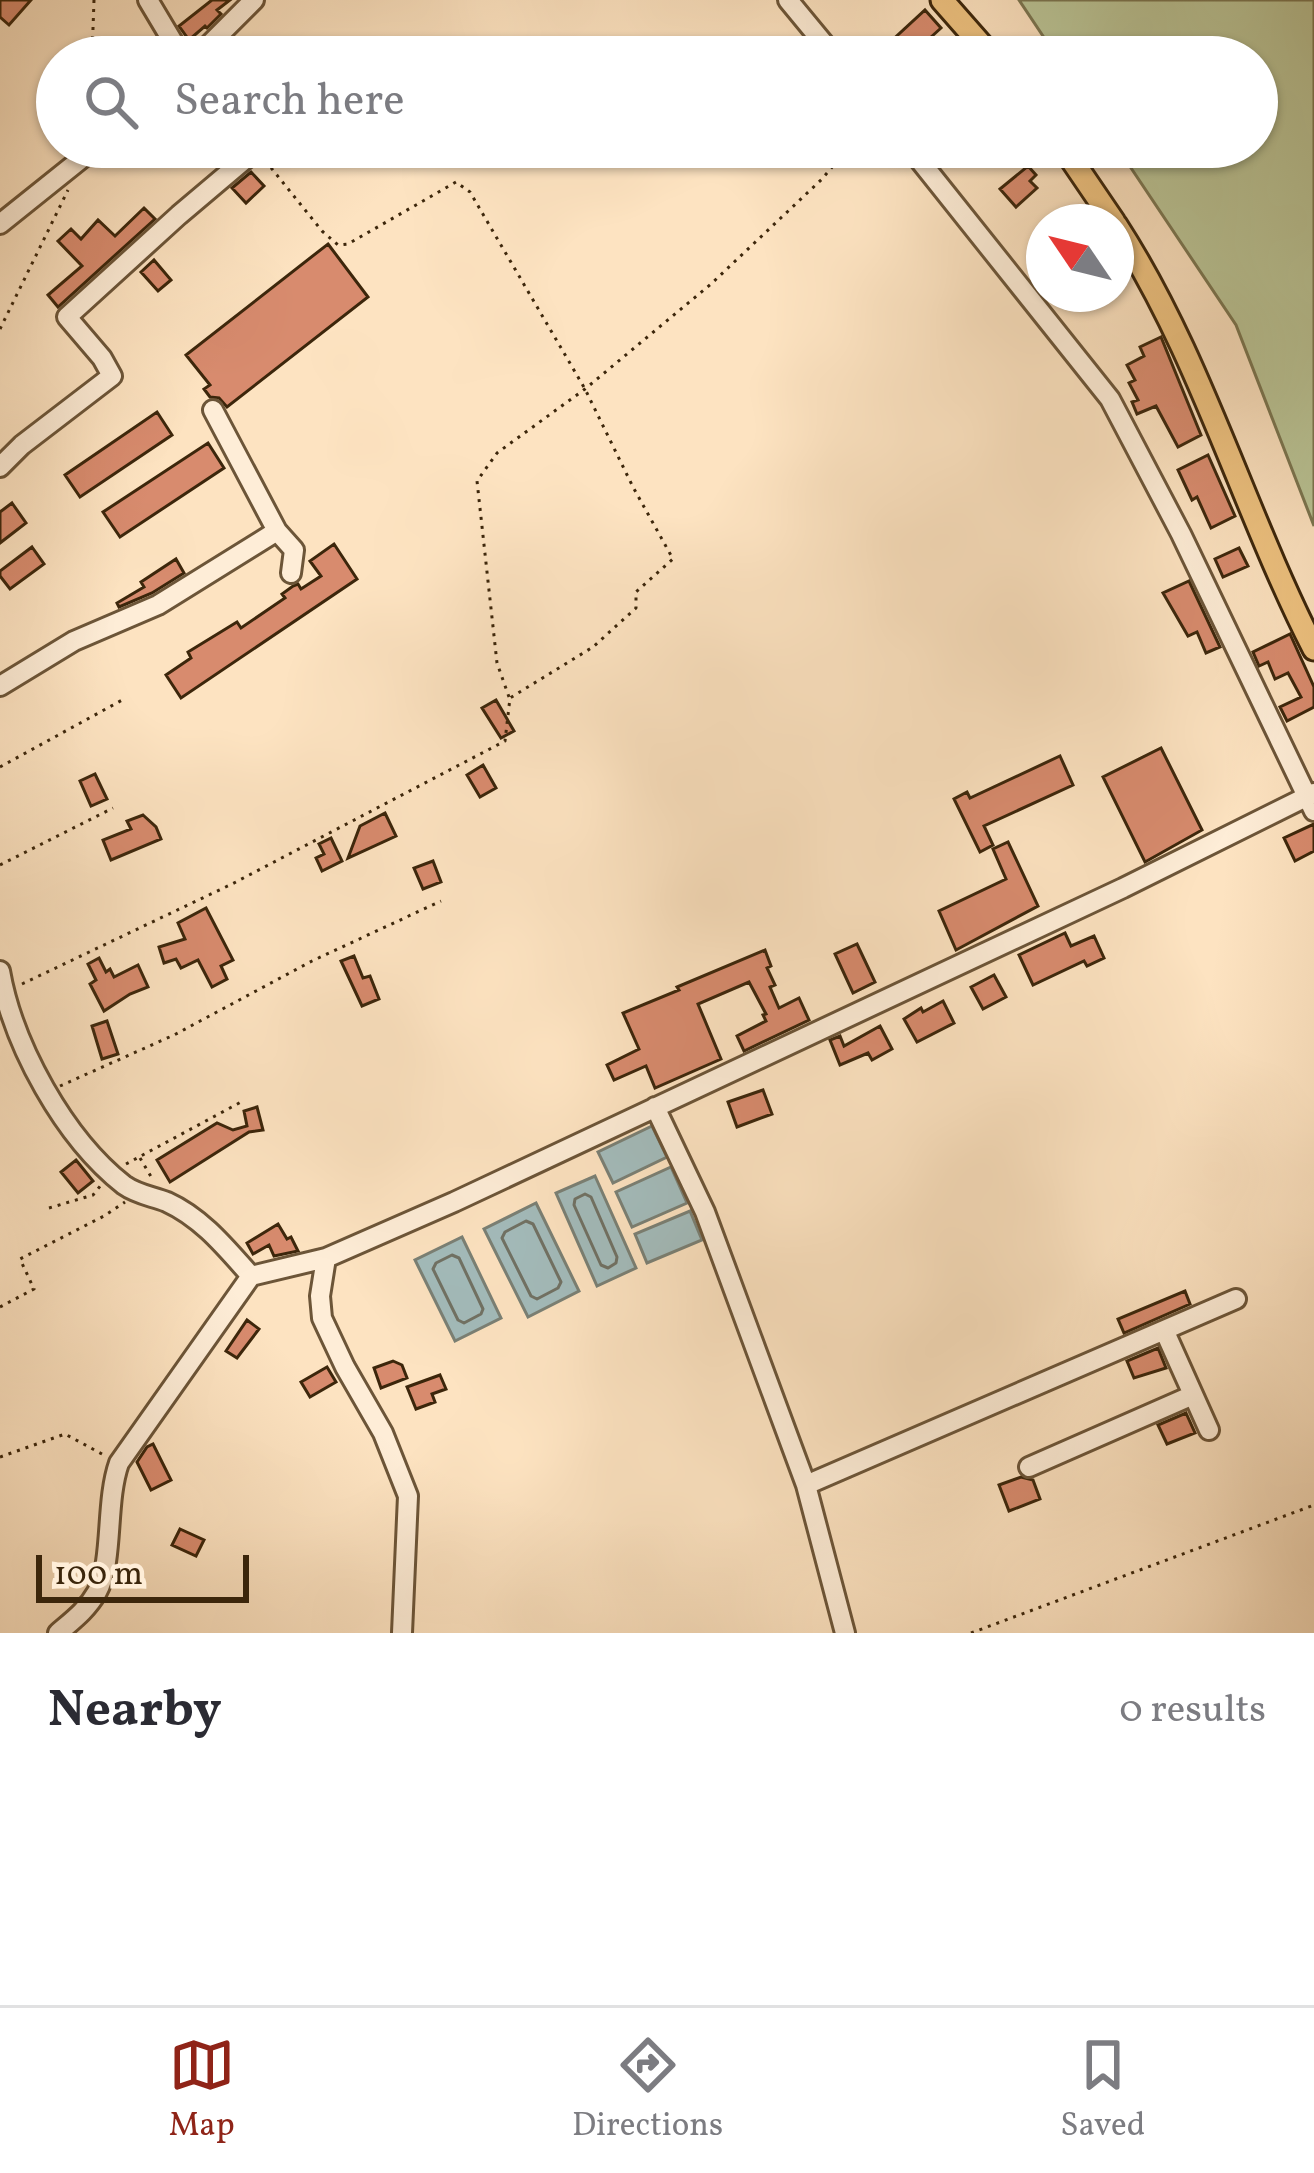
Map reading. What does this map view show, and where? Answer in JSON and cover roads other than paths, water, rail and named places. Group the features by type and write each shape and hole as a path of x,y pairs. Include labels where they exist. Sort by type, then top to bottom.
{"main road":[{"path":"942,0 974,36"},
{"path":"1077,168 1102,204"},
{"path":"1134,256 1174,324 1270,557 1314,649"}],"street":[{"path":"148,0 169,36"},
{"path":"218,36 254,0"},
{"path":"788,0 818,36"},
{"path":"0,224 71,168"},
{"path":"0,466 112,376 67,317 232,168"},
{"path":"58,1633 84,1611 104,1576 111,1485 119,1463 250,1276 326,1258 454,1202 1311,801 1110,399 926,168"},
{"path":"213,410 277,531 294,550 291,573"},
{"path":"0,686 74,641 158,605 277,531"},
{"path":"0,971 6,1006 47,1091 80,1144 137,1193 189,1214 250,1276"},
{"path":"655,1107 705,1212 806,1485 845,1633"},
{"path":"326,1258 322,1318 383,1433 408,1496 402,1633"},
{"path":"806,1485 1236,1299"},
{"path":"1165,1332 1208,1430"},
{"path":"1029,1467 1193,1395"}],"water":[{"path":"652,1126 667,1157 613,1183 598,1152"},
{"path":"671,1167 687,1203 632,1227 616,1192"},
{"path":"595,1176 636,1268 597,1286 556,1193"},
{"path":"536,1203 579,1291 528,1317 484,1229"},
{"path":"690,1211 702,1240 647,1263 635,1234"},
{"path":"462,1237 501,1318 455,1341 415,1260"}]}
